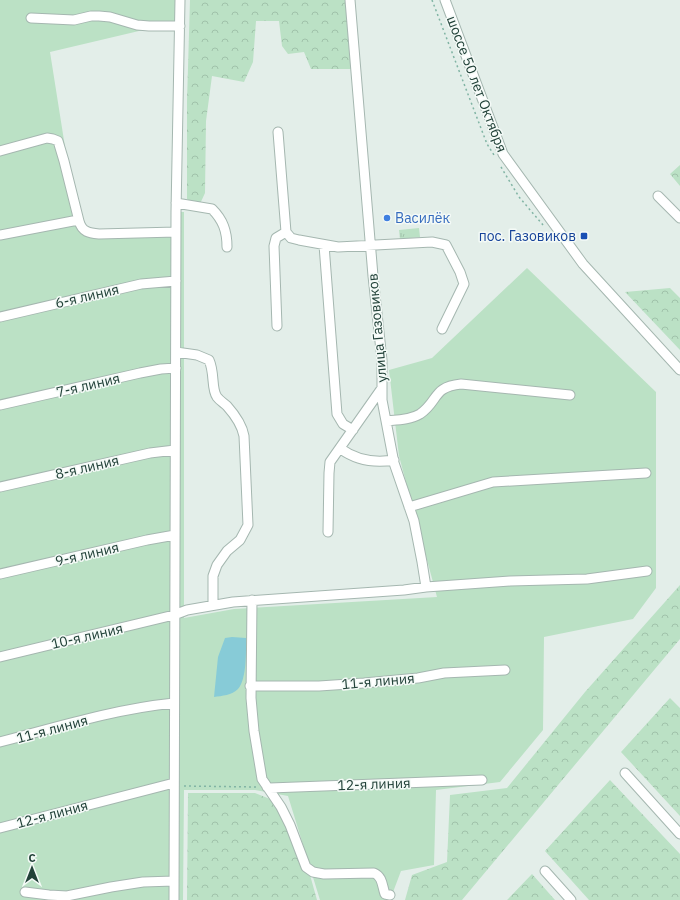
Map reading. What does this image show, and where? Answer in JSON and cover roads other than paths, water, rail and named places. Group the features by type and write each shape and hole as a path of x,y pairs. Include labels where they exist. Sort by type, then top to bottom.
{"street":[{"path":"174,900 176,203 180,0"},
{"name":"улица Газовиков","path":"350,0 370,246 382,360 382,400 394,460 409,507 421,555 426,587"},
{"name":"шоссе 50 лет Октября","path":"445,0 503,154 583,264 680,370"},
{"path":"31,18 74,20 82,17 99,16 110,17 137,25 180,26"},
{"path":"278,132 286,232 291,238 338,247 432,242 446,245 460,272 464,284 442,329"},
{"path":"0,151 47,138 53,138 58,141 61,147 79,221 83,230 88,233 176,232"},
{"path":"658,196 680,218"},
{"path":"176,203 212,209 223,222 227,247"},
{"path":"0,235 79,221"},
{"path":"277,326 274,246 276,238 286,232"},
{"path":"324,245 337,414 343,424 353,430"},
{"name":"6-я линия","path":"0,317 120,288 150,283 176,281"},
{"path":"176,352 197,355 209,360 214,373 214,388 217,397 227,406 240,423 244,436 248,524 240,540 227,551 217,565 212,576 213,605"},
{"name":"7-я линия","path":"0,405 140,373 176,368"},
{"path":"386,421 410,418 419,414 439,392 450,385 461,384 570,395"},
{"path":"328,532 330,462 334,455 341,449 382,388"},
{"path":"341,449 349,455 364,460 378,462 394,460"},
{"name":"8-я линия","path":"0,487 150,453 175,450"},
{"path":"409,507 493,482 646,473"},
{"name":"9-я линия","path":"0,574 147,540 175,535"},
{"name":"10-я линия","path":"0,657 174,615 187,610 213,605 252,600 396,591 426,587 510,581 587,579 647,571"},
{"path":"252,600 250,686 254,731 262,779 281,807 306,867 313,872 324,874 374,873 379,875 382,880 385,894 390,895"},
{"name":"11-я линия","path":"250,686 319,686 418,678 444,673 505,670"},
{"name":"11-я линия","path":"0,742 95,717 140,707 174,703"},
{"path":"625,773 680,834"},
{"name":"12-я линия","path":"267,787 482,780"},
{"name":"12-я линия","path":"0,828 174,785"},
{"path":"545,871 571,900"},
{"path":"25,892 67,896 143,882 174,881"}],"water":[{"path":"225,638 246,638 243,679 238,689 233,693 214,697 218,657"}],"place":[{"name":"Василёк","path":"387,218"},
{"name":"пос. Газовиков","path":"584,236"}]}
